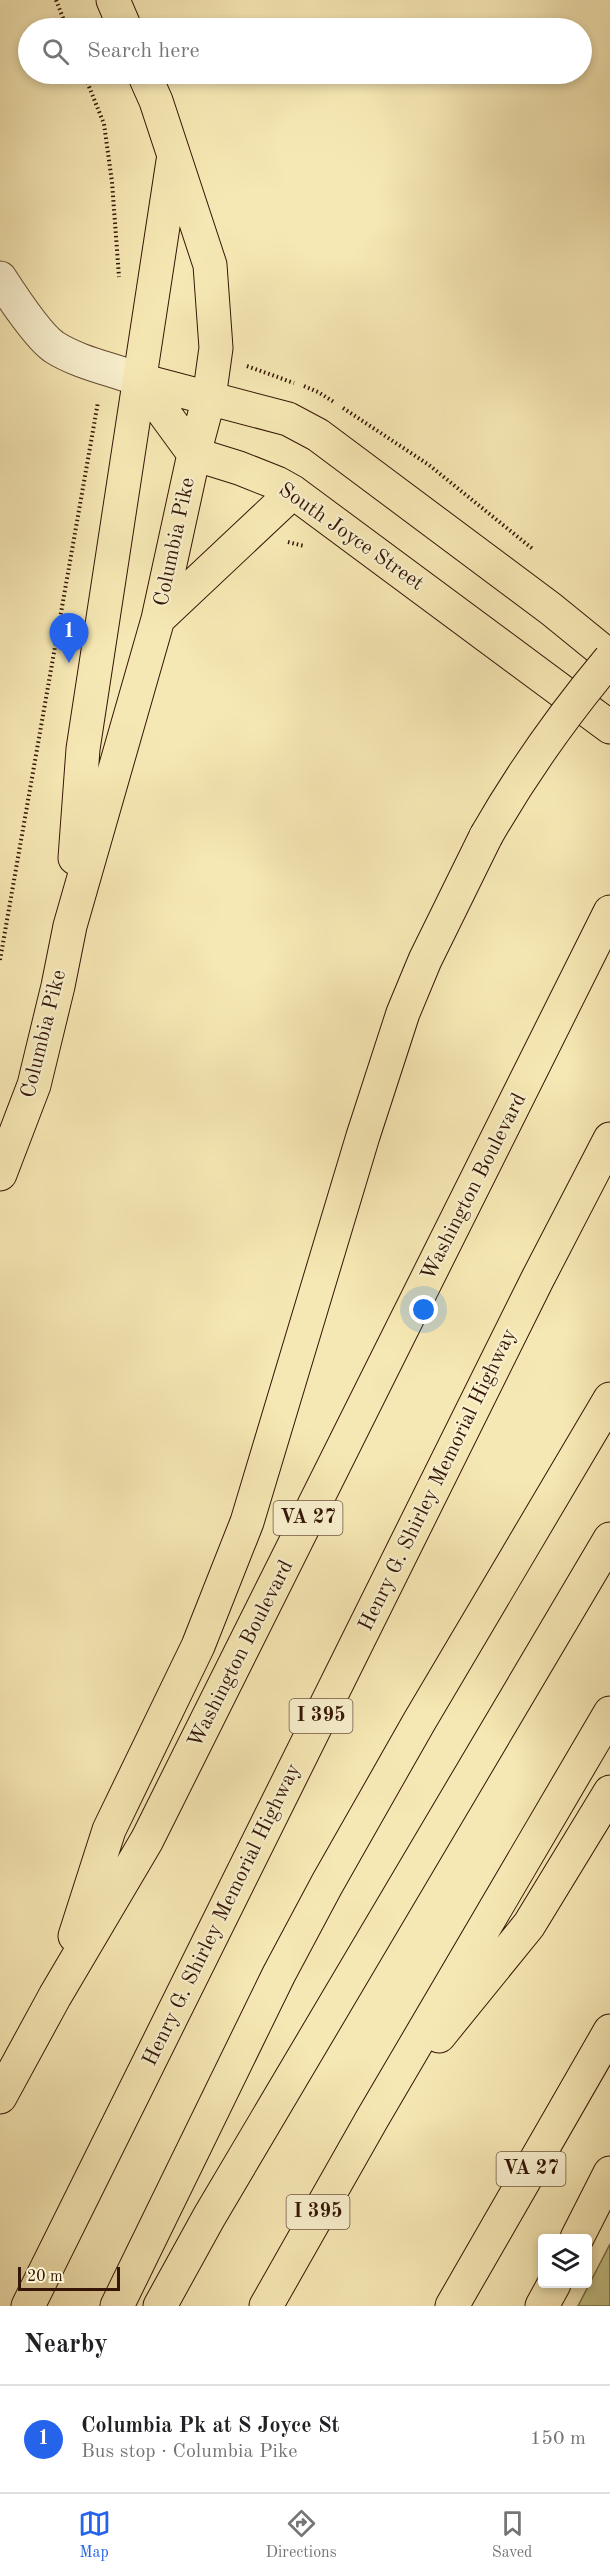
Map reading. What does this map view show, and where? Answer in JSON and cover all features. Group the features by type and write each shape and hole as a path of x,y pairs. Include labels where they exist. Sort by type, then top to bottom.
{"main road":[{"path":"113,0 121,18"},
{"name":"Columbia Pike","path":"0,1174 34,1085 58,986 69,926 158,619 194,454 209,398 216,348 210,265 148,84"},
{"name":"Columbia Pike","path":"69,926 83,749 174,155"},
{"path":"55,1996 109,1830 198,1646 247,1522 363,1136 403,1013 438,932 514,786 549,735 610,658 551,609 318,435 288,418 140,380"},
{"path":"140,380 194,454"},
{"name":"South Joyce Street","path":"194,454 239,468 278,483 293,492 610,727"},
{"path":"158,619 293,492"},
{"name":"Washington Boulevard","path":"0,2097 55,1996 147,1840 607,918"},
{"name":"Henry G. Shirley Memorial Highway","path":"28,2306 537,1280 610,1139"},
{"path":"117,2306 279,1974 327,1884 419,1722 610,1399"},
{"path":"160,2306 233,2177 610,1539"},
{"name":"I 395","path":"266,2306 372,2119 610,1713"},
{"path":"372,2119 529,1925 610,1792"},
{"name":"VA 27","path":"452,2306 610,2031"},
{"path":"579,2234 610,2173"},
{"path":"542,2306 551,2288"}],"lane":[{"path":"0,278 16,303 52,346 80,360 140,380"}],"path":[{"path":"56,0 63,18"},
{"path":"88,84 104,124 112,182 119,286"},
{"path":"0,960 105,367"}],"shaded area":[{"path":"610,2244 610,2306 578,2306 587,2288 592,2288 592,2279"}],"place":[{"name":"Columbia Pk at S Joyce St","path":"69,663"}]}
